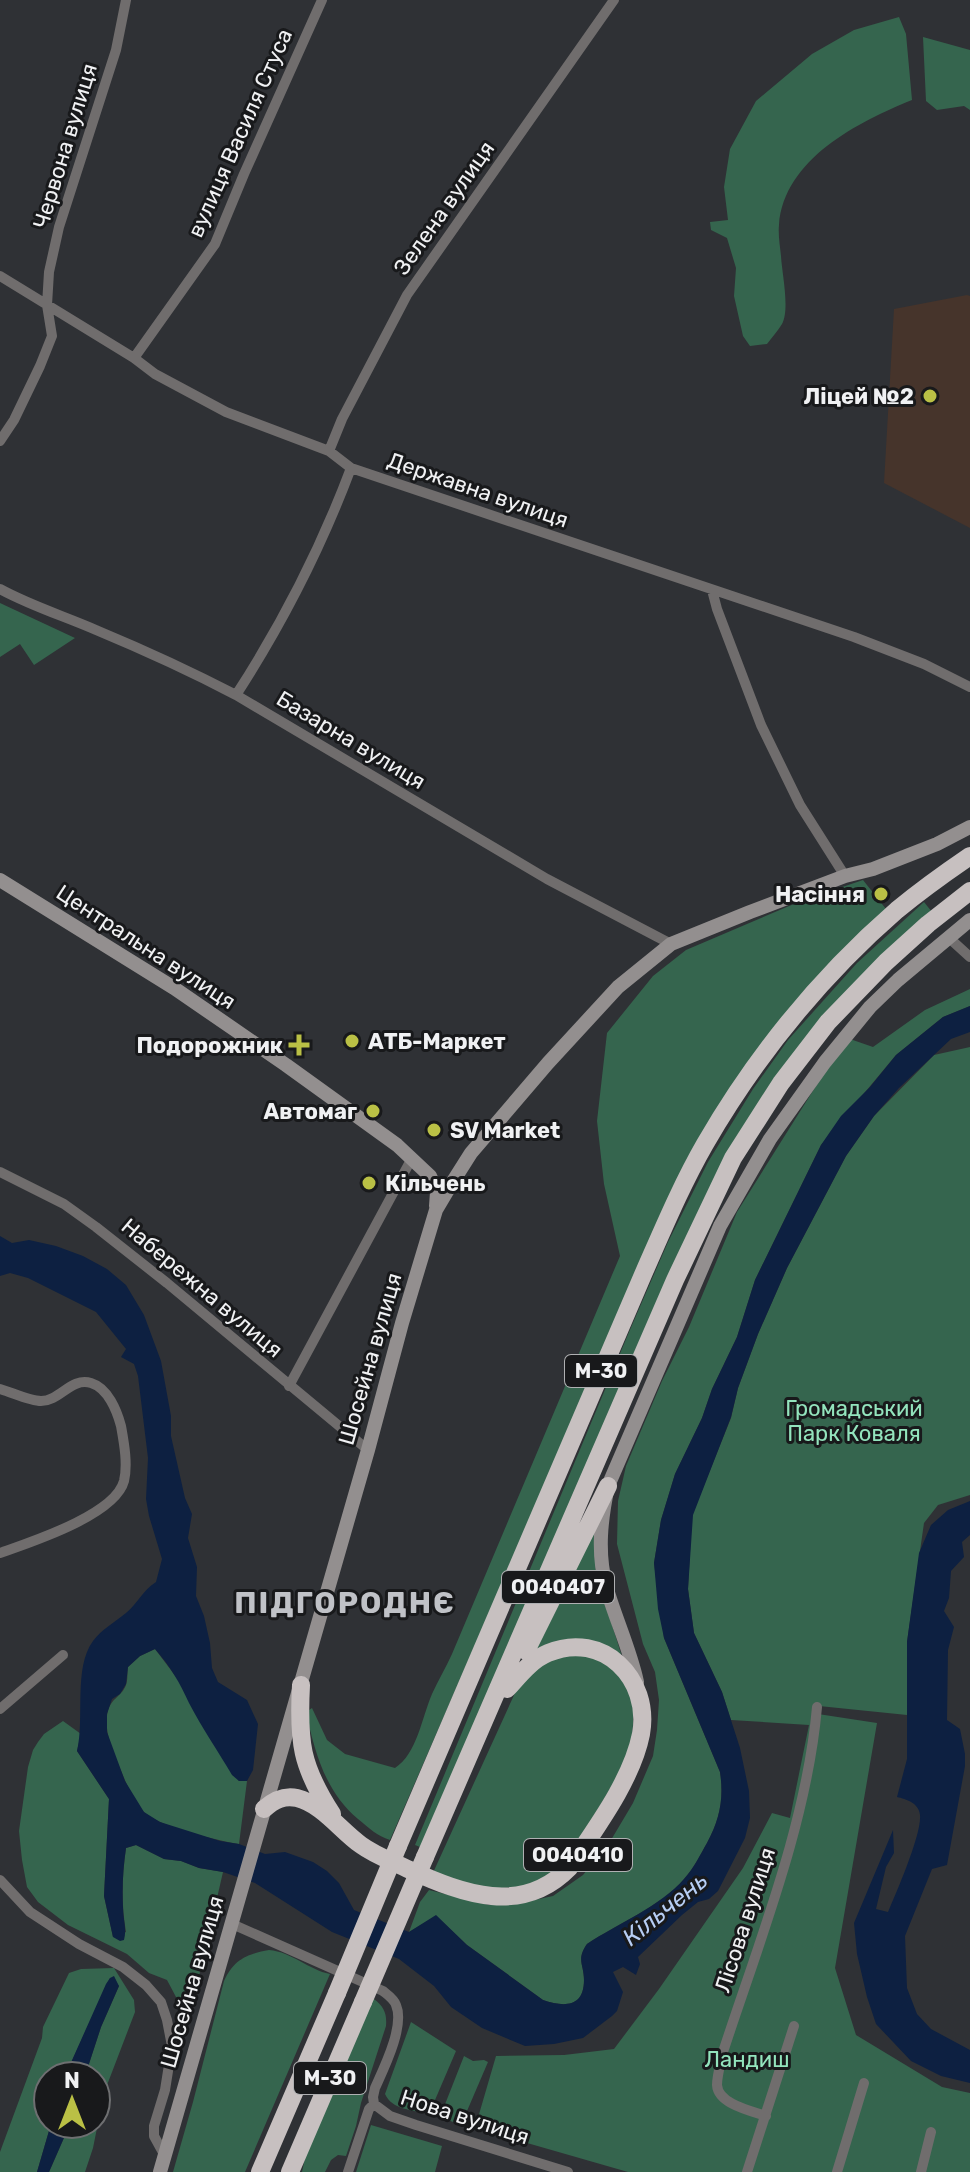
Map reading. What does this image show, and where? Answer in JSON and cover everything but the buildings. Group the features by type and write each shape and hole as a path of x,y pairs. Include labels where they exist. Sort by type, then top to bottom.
{"highway":[{"name":"М-30","path":"260,2172 645,1270 704,1146 779,1033 826,979 900,908 970,856"},
{"name":"М-30","path":"290,2172 470,1751 711,1202 753,1125 804,1051 848,1000 928,924 970,891"},
{"name":"О040407","path":"507,1689 608,1486"},
{"path":"470,1751 507,1689 535,1660 555,1650 576,1648 600,1652 629,1675 639,1696"},
{"name":"О040410","path":"301,1685 299,1728 303,1758 312,1782 348,1836"},
{"name":"О040410","path":"264,1809 278,1798 296,1798 314,1806 348,1836 376,1854 463,1891 507,1897 544,1889 569,1868 616,1794 641,1732 639,1696"}],"street":[{"name":"Червона вулиця","path":"0,441 14,420 52,336 47,305 49,272 59,227 116,50 126,0"},
{"name":"вулиця Василя Стуса","path":"134,358 215,244 322,0"},
{"name":"Зелена вулиця","path":"329,451 342,419 407,295 614,0"},
{"name":"Державна вулиця","path":"0,276 155,374 226,412 329,451 351,468 882,648 970,687"},
{"path":"236,695 291,600 325,531 351,468"},
{"name":"Базарна вулиця","path":"0,589 95,629 236,695 547,879 671,944"},
{"path":"712,590 761,725 800,805 845,876"},
{"name":"Шосейна вулиця","path":"160,2172 436,1210 471,1153 548,1063 618,987 671,944 845,876 873,869 937,844 970,827"},
{"name":"Центральна вулиця","path":"0,880 174,988 286,1065 412,1158 430,1176 437,1192 436,1210"},
{"name":"О040407","path":"608,1486 720,1226 770,1139 825,1062 870,1007 970,920"},
{"path":"948,937 970,957"},
{"path":"289,1386 412,1158"},
{"name":"Набережна вулиця","path":"0,1172 64,1204 96,1227 368,1450"},
{"path":"0,1389 41,1401 54,1398 80,1382 91,1382 107,1394 119,1416 125,1447 124,1482 107,1504 66,1528 0,1553"},
{"path":"608,1486 601,1534 603,1572 639,1696"},
{"path":"0,1709 63,1655"},
{"name":"Лісова вулиця","path":"766,2116 726,2100 719,2094 717,2083 723,2052 795,1830 817,1707"},
{"path":"0,1880 30,1912 79,1944 123,1967 161,2002 172,2046 154,2136 165,2156"},
{"path":"232,1924 383,1991 394,2000 398,2008 398,2026 375,2088 374,2104"},
{"path":"747,2172 794,2026"},
{"path":"837,2172 864,2083"},
{"name":"Нова вулиця","path":"348,2172 369,2109 374,2104 390,2116 568,2172"},
{"path":"921,2172 931,2132"}],"shaded area":[{"name":"Ліцей №2","path":"970,296 970,528 884,483 894,309"}],"green space":[{"path":"899,17 906,34 912,100 869,120 827,146 794,181 784,202 779,225 784,318 767,344 750,346 743,336 734,296 736,268 727,238 711,230 710,222 728,220 724,187 730,149 756,101 812,54 854,30"},
{"path":"923,37 970,50 970,110 964,106 937,110 926,101"},
{"path":"0,603 75,638 34,665 20,644 0,657"},
{"path":"863,880 886,909 734,1084 533,1512 390,1840 381,1836 347,1808 329,1784 313,1742 306,1712 312,1708 327,1740 345,1754 395,1768 414,1744 432,1694 452,1654 620,1256 604,1184 597,1121 607,1033 653,976 686,950 801,901"},
{"path":"924,902 932,912 765,1098 420,1847 415,1845 629,1332 668,1242 708,1162 788,1040 857,963"},
{"path":"970,989 970,1006 943,1017 896,1055 821,1145 755,1280 737,1337 675,1474 661,1520 654,1563 664,1638 720,1772 721,1800 711,1834 691,1870 674,1889 587,1944 581,1958 583,1989 577,2000 558,2004 543,2000 467,1945 436,1916 409,1932 420,1902 429,1890 489,1905 511,1905 553,1896 583,1875 611,1840 633,1803 653,1756 659,1700 655,1672 643,1644 617,1544 618,1501 626,1466 737,1212 821,1078 850,1039 873,1047 925,1010"},
{"path":"970,1047 970,1495 938,1505 924,1523 907,1642 907,1715 819,1706 818,1714 877,1723 835,1968 856,2035 942,2087 970,2093 970,2172 628,2172 475,2128 496,2056 564,2055 614,2049 743,1868 772,1813 790,1818 809,1725 731,1720 722,1692 694,1633 688,1589 692,1515 731,1418 738,1388 758,1334 787,1268 846,1156 874,1116 934,1055"},
{"path":"594,1529 596,1574 624,1663 619,1657 532,1656"},
{"path":"155,1649 183,1686 190,1703 239,1781 247,1781 239,1844 164,1824 145,1813 129,1790 111,1747 108,1710 126,1685 128,1667 140,1656"},
{"path":"591,1655 620,1672 634,1706 632,1741 623,1767 565,1864 533,1886 486,1889 432,1875 520,1682 553,1657"},
{"path":"63,1721 81,1734 77,1751 109,1799 104,1896 113,1937 126,1932 123,1890 126,1848 136,1845 164,1859 223,1872 186,2033 181,2025 176,1997 167,1980 149,1973 127,1954 68,1925 38,1902 27,1887 19,1831 28,1767 33,1750 44,1734"},
{"path":"269,1950 330,1974 245,2172 173,2172 224,1981 232,1967 242,1959"},
{"path":"114,1968 134,2000 135,2012 112,2072 112,2060 90,2060 119,1986 110,1978 72,2060 34,2060 43,2027 69,1973 81,1969"},
{"path":"374,1999 384,2011 386,2026 346,2156 338,2155 331,2160 325,2172 302,2172 369,2003"},
{"path":"411,2022 456,2051 429,2114 398,2106 385,2094"},
{"path":"464,2056 473,2061 488,2062 461,2125 440,2117"},
{"path":"32,2065 32,2140 46,2140 37,2172 0,2172 0,2152"},
{"path":"371,2125 442,2146 435,2172 356,2172"},
{"path":"63,2140 95,2140 85,2172 49,2172"}],"water":[{"path":"970,1006 970,1032 951,1039 899,1088 874,1116 846,1156 787,1268 758,1334 731,1417 693,1515 688,1589 694,1633 722,1692 740,1748 749,1791 750,1818 745,1838 718,1891 682,1915 638,1957 640,1964 636,1975 623,1967 613,1972 623,1992 617,2011 583,2038 525,2046 482,2028 451,2007 434,1986 399,1959 332,1932 255,1883 223,1872 164,1859 136,1845 126,1848 125,1855 124,1940 113,1937 104,1896 109,1799 77,1751 81,1679 87,1652 104,1629 126,1613 156,1582 162,1559 146,1499 148,1458 138,1376 134,1364 121,1357 126,1349 96,1312 28,1278 10,1273 0,1276 0,1236 12,1243 29,1240 56,1246 107,1269 126,1285 144,1315 161,1361 171,1416 171,1436 185,1498 192,1514 188,1538 197,1567 196,1596 210,1643 212,1668 218,1682 247,1700 258,1724 253,1770 247,1781 239,1781 232,1775 160,1655 155,1649 140,1656 128,1667 126,1684 120,1694 112,1699 107,1714 107,1732 125,1781 144,1812 160,1822 220,1841 265,1854 285,1852 313,1862 339,1883 354,1910 409,1932 436,1915 467,1945 543,2000 571,2003 583,1989 581,1958 587,1944 651,1906 684,1879 707,1843 720,1808 720,1772 664,1638 658,1609 654,1563 661,1520 675,1474 737,1337 755,1280 821,1145 841,1116 896,1055 943,1017"},
{"path":"970,1501 970,1535 962,1542 964,1557 951,1571 949,1598 944,1611 954,1627 948,1650 947,1720 960,1729 965,1766 947,1865 932,1869 905,1936 907,1988 917,2014 931,2029 970,2050 970,2083 941,2076 911,2061 876,2024 857,1954 854,1923 893,1830 894,1853 886,1867 876,1909 888,1912 917,1836 920,1815 917,1807 897,1797 907,1759 907,1642 919,1553 931,1525 948,1510"},
{"path":"114,1976 119,1986 90,2060 72,2060 106,1984"},
{"path":"46,2140 63,2140 49,2172 37,2172"}],"place":[{"name":"Ліцей №2","path":"930,396"},
{"name":"Насіння","path":"881,894"},
{"name":"АТБ-Маркет","path":"352,1041"},
{"name":"Подорожник","path":"299,1045"},
{"name":"Автомаг","path":"373,1111"},
{"name":"SV Market","path":"434,1130"},
{"name":"Кільчень","path":"369,1183"}],"district":[{"name":"ПІДГОРОДНЄ","path":"345,1603"}],"park label":[{"name":"Громадський Парк Коваля","path":"854,1420"},
{"name":"Ландиш","path":"747,2059"}]}
